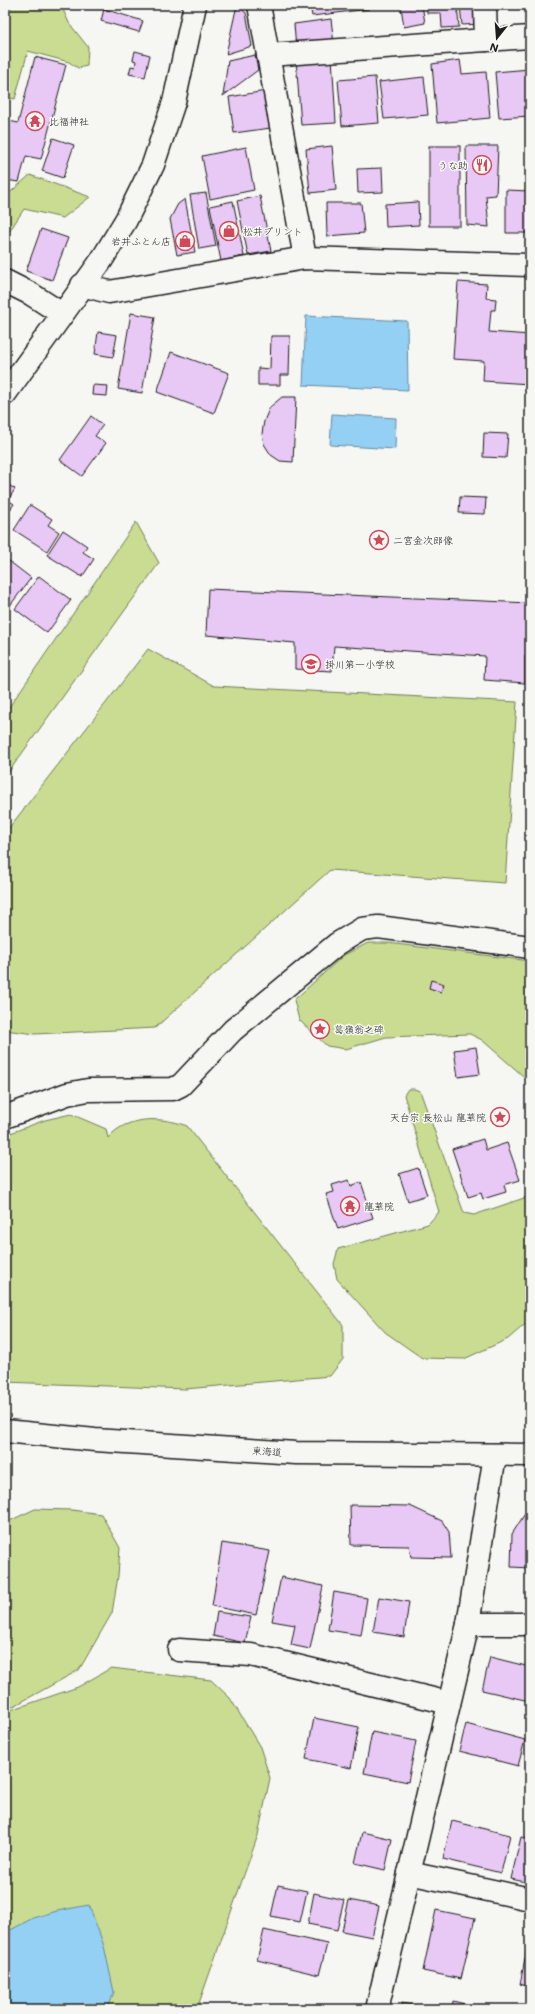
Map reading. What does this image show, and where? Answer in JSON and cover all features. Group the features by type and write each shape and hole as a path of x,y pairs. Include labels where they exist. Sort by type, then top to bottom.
{"street":[{"path":"5,394 101,260 126,220 153,165 174,102 195,5"},
{"path":"259,5 305,258"},
{"path":"485,5 486,40"},
{"path":"268,55 530,36"},
{"path":"82,285 109,292 305,258 530,265"},
{"path":"5,281 31,294 62,314"},
{"path":"5,1116 67,1094 88,1090 173,1089 182,1086 233,1030 337,944 362,929 378,927 530,947"},
{"name":"東海道","path":"5,1431 95,1440 296,1453 530,1455"},
{"path":"377,2009 468,1624 495,1455"},
{"path":"468,1624 530,1624"},
{"path":"179,1650 251,1655 449,1703"},
{"path":"409,1873 530,1899"}],"green space":[{"path":"5,5 61,5 69,23 88,47 87,66 78,68 69,62 28,51 15,99 5,97"},
{"path":"30,175 90,197 63,218 24,209 5,238 5,197"},
{"path":"136,522 159,563 5,777 5,713"},
{"path":"148,649 214,686 517,702 505,883 330,870 155,1028 35,1034 5,1030 5,833"},
{"path":"368,943 388,943 530,961 530,1082 482,1040 470,1034 386,1037 346,1049 327,1046 299,1020 294,1000 344,955"},
{"path":"408,1089 420,1091 464,1213 474,1215 530,1196 530,1320 508,1339 464,1359 422,1358 385,1332 337,1279 334,1264 338,1249 428,1224 439,1212 404,1095"},
{"path":"71,1114 106,1129 108,1138 124,1125 144,1120 166,1121 187,1126 343,1325 343,1359 330,1376 185,1389 5,1382 5,1135 45,1120"},
{"path":"35,1509 72,1510 101,1514 120,1548 118,1576 112,1613 79,1670 5,1711 5,1523"},
{"path":"111,1668 211,1680 230,1698 260,1747 270,1778 258,1835 197,2009 5,2009 5,1712 78,1687"}],"water":[{"path":"306,316 407,321 408,390 303,385"},
{"path":"332,414 396,418 395,449 330,445"},
{"path":"89,1905 104,1946 114,1992 108,2009 5,2009 5,1933 33,1918 57,1911"}],"building":[{"path":"237,5 246,13 252,46 226,54"},
{"path":"310,5 368,5 369,9 312,16"},
{"path":"422,5 425,23 404,27 401,7"},
{"path":"427,5 457,5 459,27 442,28 441,13 427,13"},
{"path":"460,5 481,5 482,24 462,25"},
{"path":"104,9 143,21 139,32 101,21"},
{"path":"331,19 334,44 296,49 294,24"},
{"path":"135,51 150,55 145,77 129,74 131,66 135,67 136,61 133,60"},
{"path":"255,55 258,70 223,96 228,61"},
{"name":"比福神社","path":"35,57 66,65 41,159 26,156 19,182 5,180 5,120 18,123"},
{"path":"332,57 336,123 301,125 296,59"},
{"path":"460,60 462,74 486,72 490,118 437,123 432,64"},
{"path":"530,69 530,116 499,118 495,72"},
{"path":"375,77 379,123 342,126 338,80"},
{"path":"424,77 428,115 384,119 379,82"},
{"path":"266,91 271,128 234,133 229,97"},
{"path":"53,138 74,145 63,178 42,171"},
{"path":"332,146 336,190 310,193 306,149"},
{"path":"429,146 460,146 460,226 429,226"},
{"path":"466,146 498,146 496,195 486,196 489,227 467,225"},
{"path":"246,147 254,190 210,199 202,156"},
{"path":"382,168 383,192 358,193 357,169"},
{"path":"506,190 530,191 530,233 506,233"},
{"path":"206,193 216,246 199,249 190,195"},
{"path":"260,196 271,251 248,255 237,201"},
{"path":"185,199 195,252 177,255 170,219 178,204"},
{"path":"233,201 244,256 221,261 210,206"},
{"path":"418,202 419,225 386,227 385,204"},
{"path":"326,203 361,203 364,233 327,236"},
{"path":"41,229 68,238 52,280 26,271"},
{"path":"458,282 487,284 486,298 496,299 495,310 491,310 489,332 530,335 530,384 483,381 484,361 453,359"},
{"path":"131,313 155,317 142,393 118,389"},
{"path":"98,332 117,335 113,357 95,354"},
{"path":"271,336 290,336 289,375 280,375 280,385 258,385 258,368 270,369"},
{"path":"171,352 229,373 214,413 157,392"},
{"path":"93,385 108,386 107,396 92,395"},
{"path":"282,397 296,397 293,462 280,461 271,455 264,444 262,434 264,421 270,407"},
{"path":"91,416 103,425 95,436 106,443 82,476 60,460"},
{"path":"484,433 508,434 506,458 483,457"},
{"path":"5,483 15,489 8,500 14,504 5,517"},
{"path":"460,497 486,498 485,514 459,513"},
{"path":"30,505 52,519 48,525 59,532 47,551 14,530"},
{"path":"63,530 87,546 83,552 94,559 82,577 47,555"},
{"path":"5,558 31,578 5,612"},
{"path":"39,576 71,600 47,633 15,609"},
{"path":"208,589 530,603 530,655 525,655 525,683 484,680 485,656 334,646 332,671 295,669 295,643 206,635"},
{"path":"431,980 444,984 441,992 429,988"},
{"path":"476,1047 480,1074 458,1077 454,1050"},
{"path":"483,1139 486,1150 507,1143 520,1180 504,1185 506,1192 483,1199 481,1193 468,1197 452,1149"},
{"path":"418,1168 427,1195 408,1201 399,1174"},
{"name":"龍華院","path":"349,1180 351,1186 361,1182 373,1218 338,1229 326,1194 334,1192 332,1185"},
{"path":"350,1505 410,1506 442,1521 449,1532 451,1558 411,1557 409,1546 351,1545"},
{"path":"530,1509 530,1568 511,1567 512,1534 526,1512"},
{"path":"222,1543 270,1551 256,1615 212,1606"},
{"path":"281,1577 323,1586 310,1649 291,1645 295,1625 272,1621"},
{"path":"334,1592 367,1598 361,1635 328,1630"},
{"path":"379,1597 409,1602 404,1637 373,1632"},
{"path":"217,1612 251,1617 245,1643 213,1636"},
{"path":"490,1657 530,1667 529,1701 482,1690"},
{"path":"314,1718 359,1727 351,1768 306,1759"},
{"path":"466,1724 525,1740 518,1766 459,1751"},
{"path":"372,1732 416,1741 408,1782 364,1773"},
{"path":"452,1821 510,1835 501,1873 443,1859"},
{"path":"362,1832 392,1839 385,1870 355,1863"},
{"path":"521,1837 530,1839 530,1883 511,1879"},
{"path":"278,1885 307,1891 300,1922 271,1916"},
{"path":"314,1893 344,1900 337,1930 308,1924"},
{"path":"349,1900 379,1906 372,1937 342,1931"},
{"path":"436,1910 475,1918 461,1979 423,1971"},
{"path":"264,1930 327,1944 319,1975 257,1960"},
{"path":"527,1949 530,1950 530,1987 520,1984"},
{"path":"453,2001 484,2009 452,2009"},
{"path":"402,2003 430,2009 400,2009"},
{"path":"242,2005 257,2009 241,2009"}],"place":[{"name":"比福神社","path":"35,121"},
{"name":"うな助","path":"482,165"},
{"name":"松井プリント","path":"229,231"},
{"name":"岩井ふとん店","path":"185,241"},
{"name":"二宮金次郎像","path":"379,540"},
{"name":"掛川第一小学校","path":"311,664"},
{"name":"葛嶺翁之碑","path":"320,1029"},
{"name":"天台宗 長松山 龍華院","path":"500,1117"},
{"name":"龍華院","path":"350,1206"}]}
